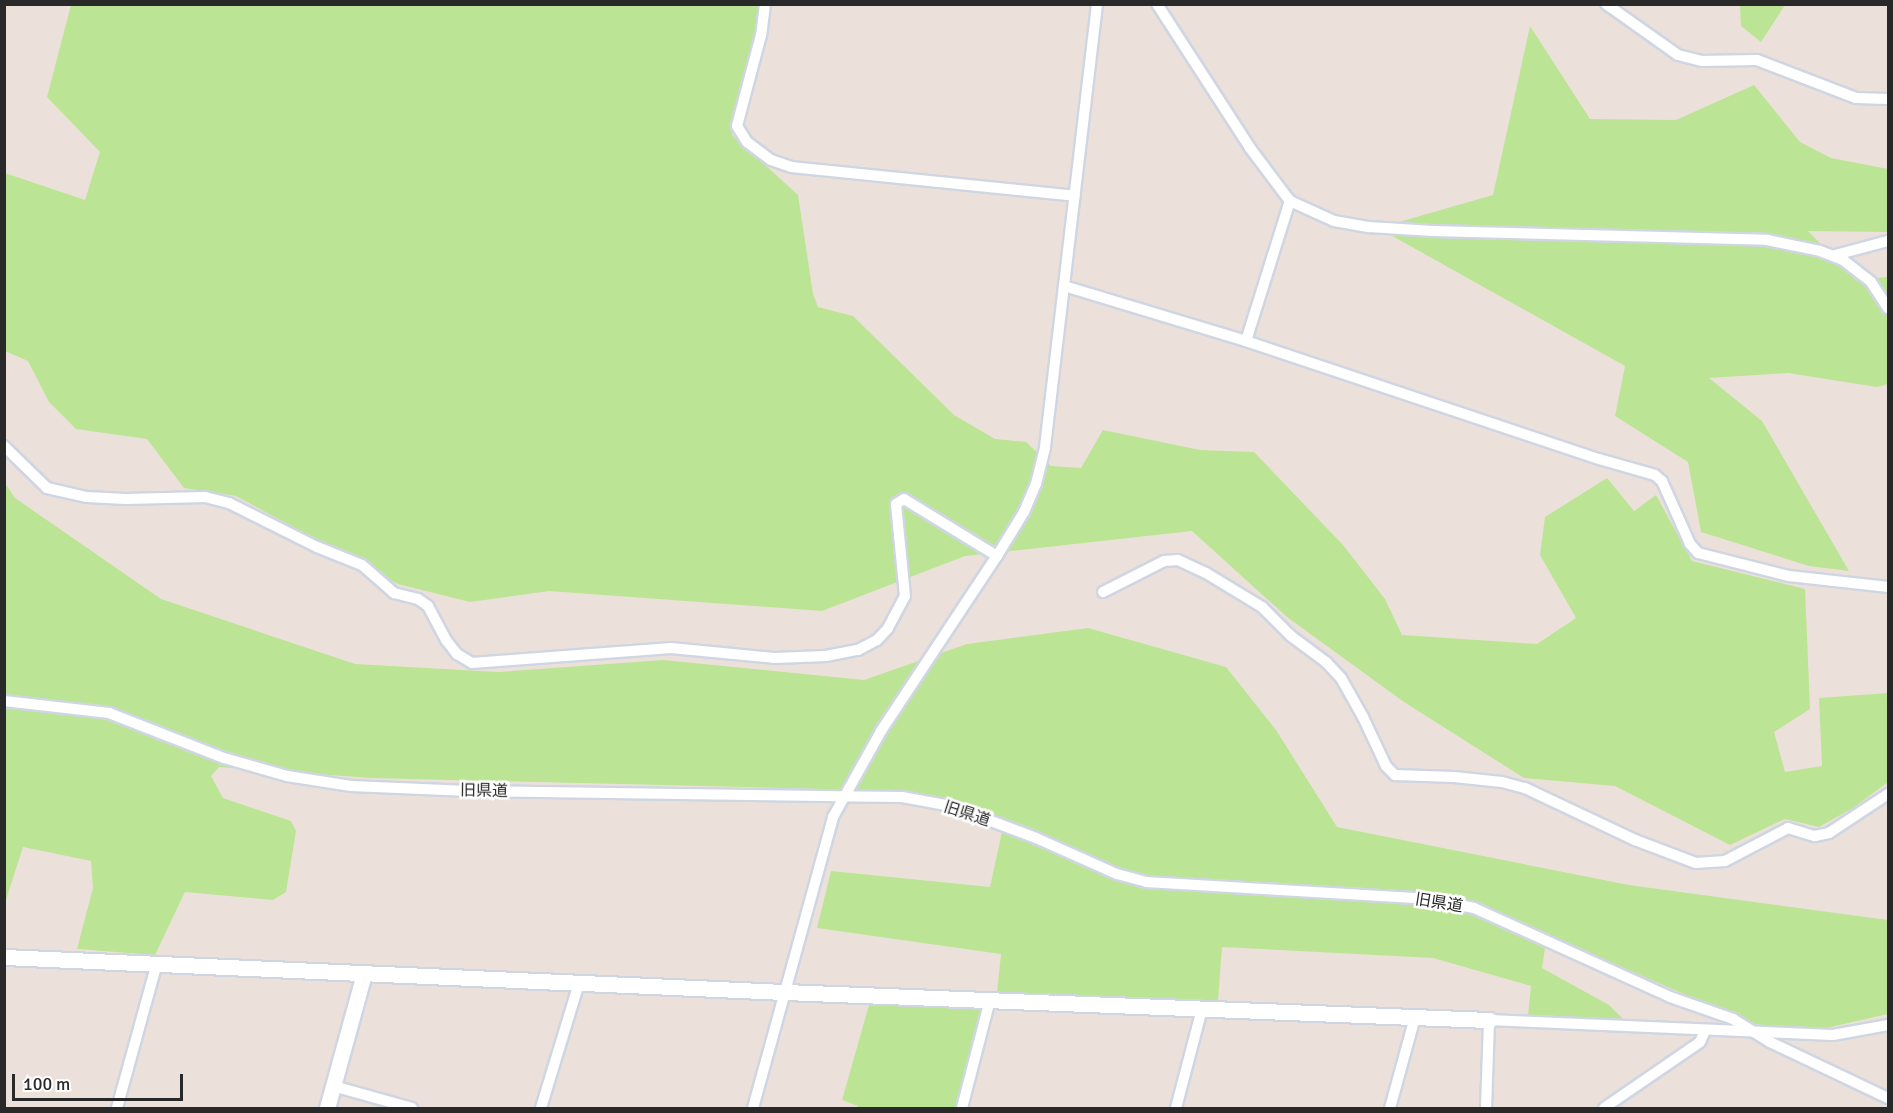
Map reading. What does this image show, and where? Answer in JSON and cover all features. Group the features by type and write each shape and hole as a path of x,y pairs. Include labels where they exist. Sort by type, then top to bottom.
{"street":[{"path":"765,4 761,35 737,126 747,142 771,160 791,167 1075,196"},
{"path":"753,1108 833,817 881,731 1024,512 1036,484 1045,447 1097,4"},
{"path":"1157,4 1250,148 1290,201 1334,221 1369,227 1767,240 1835,255 1871,282 1888,308"},
{"path":"1606,4 1678,55 1701,61 1757,60 1856,98 1888,99"},
{"path":"1246,341 1290,201"},
{"path":"1835,255 1888,241"},
{"path":"1064,286 1246,341 1599,459 1654,475 1662,481 1690,544 1698,553 1789,576 1888,587"},
{"path":"4,446 46,488 106,498 205,497 229,503 317,547 362,565 394,593 418,599 428,606 446,640 457,654 472,663 671,648 774,658 826,656 858,650 876,640 888,628 905,596 896,504 904,499 997,556"},
{"path":"1103,592 1164,561 1178,560 1206,573 1262,607 1291,636 1326,662 1341,678 1386,766 1395,774 1478,779 1525,788 1635,840 1696,863 1725,861 1788,828 1815,836 1829,833 1888,794"},
{"name":"旧県道","path":"4,701 109,713 224,758 287,776 351,786 902,797 951,806 1035,838 1117,874 1146,882 1431,899 1474,908 1670,997 1733,1019 1832,1073 1888,1098"},
{"path":"4,957 1705,1031 1833,1035 1888,1026"},
{"path":"117,1108 157,963"},
{"path":"327,1108 364,974"},
{"path":"541,1108 579,983"},
{"path":"962,1108 990,1000"},
{"path":"1176,1108 1202,1009"},
{"path":"1390,1108 1415,1017"},
{"path":"1486,1108 1490,1020"},
{"path":"1604,1108 1700,1042 1705,1031"},
{"path":"333,1086 412,1108"}],"green space":[{"path":"1740,4 1785,5 1761,42 1741,26"},
{"path":"71,5 760,5 750,64 737,97 732,135 798,195 813,294 818,307 853,316 954,415 995,439 1026,442 1051,466 1081,468 1103,430 1200,450 1254,452 1343,545 1385,599 1402,635 1537,644 1576,618 1540,555 1545,517 1607,478 1634,511 1656,495 1692,561 1805,589 1810,709 1774,732 1785,772 1822,766 1819,698 1888,693 1888,782 1853,808 1819,827 1785,819 1730,845 1615,786 1524,778 1404,702 1287,617 1192,531 965,556 822,611 549,591 470,602 398,584 236,496 184,488 147,439 76,429 49,402 28,361 5,351 5,173 85,200 100,152 47,97"},
{"path":"1530,26 1590,119 1676,120 1754,85 1800,142 1831,158 1888,169 1888,232 1808,231 1856,280 1888,277 1888,384 1877,387 1788,373 1709,378 1762,421 1849,571 1809,566 1701,532 1688,462 1615,416 1625,366 1378,228 1493,195"},
{"path":"5,483 15,498 161,599 355,664 498,672 663,660 864,680 967,644 1088,628 1226,667 1276,730 1337,827 1629,885 1888,920 1888,1014 1813,1031 1754,1024 1547,935 1542,968 1609,1005 1624,1020 1528,1016 1531,986 1433,958 1222,947 1218,1001 997,993 1001,954 817,928 831,871 990,887 1005,818 905,791 371,778 219,767 211,776 223,798 291,821 296,831 286,892 273,900 185,892 155,955 77,949 93,888 91,861 23,847 5,903"},
{"path":"869,1005 980,1008 983,1011 956,1108 857,1108 858,1106 842,1100"}]}
